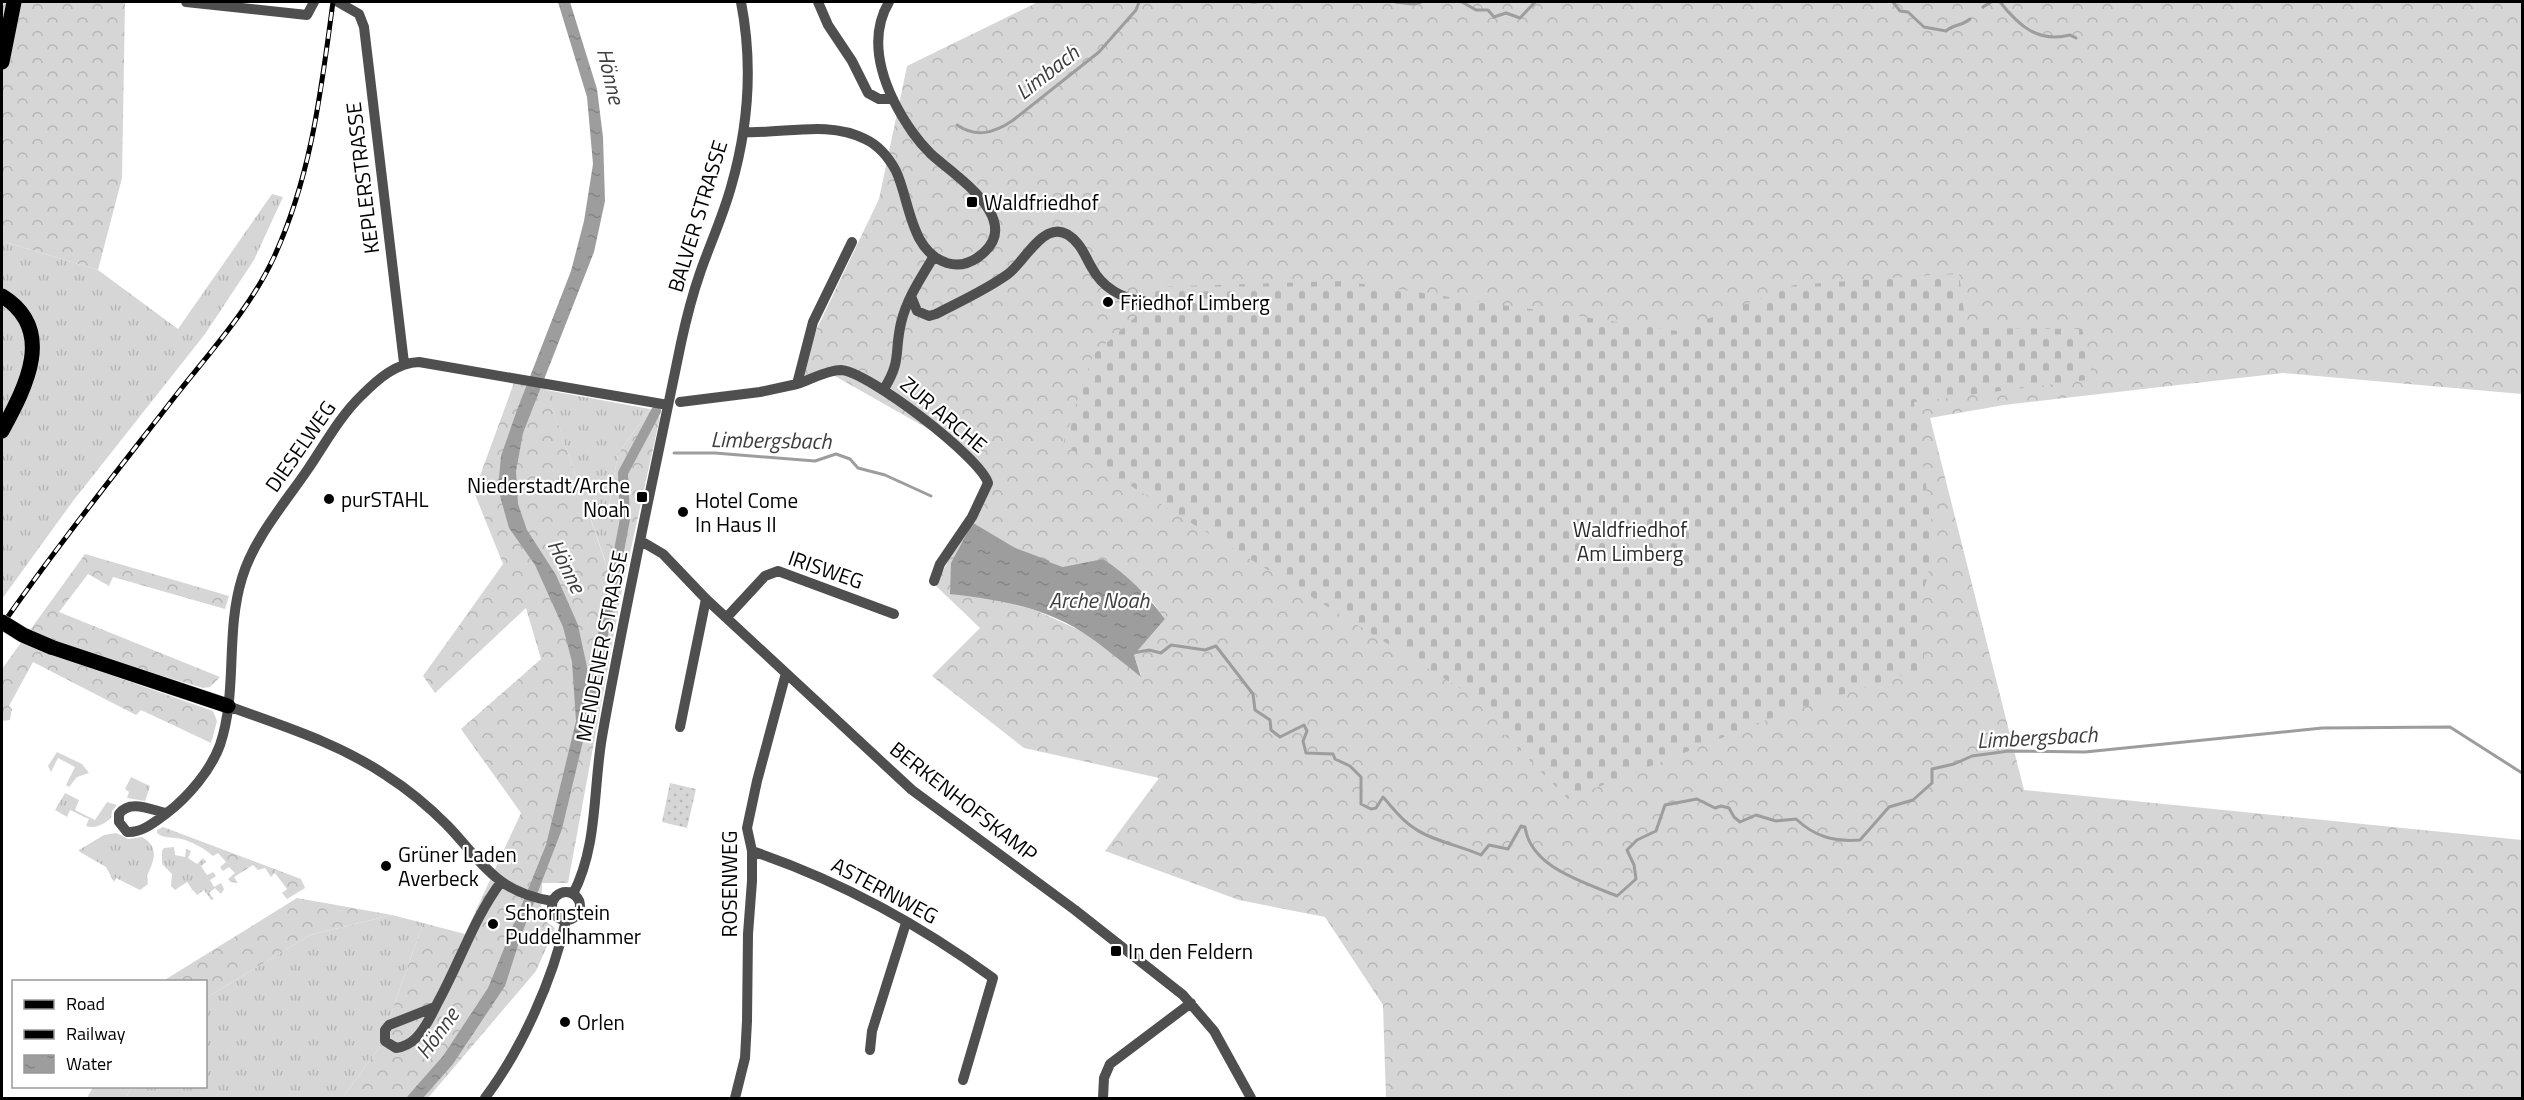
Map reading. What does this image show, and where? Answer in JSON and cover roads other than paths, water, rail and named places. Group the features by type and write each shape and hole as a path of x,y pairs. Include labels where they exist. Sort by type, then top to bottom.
{"main road":[{"path":"2,62 14,2"},
{"path":"2,296 12,303 26,320 32,343 29,371 2,431"},
{"path":"2,622 23,635 51,647 228,706"}],"street":[{"path":"186,2 306,15 314,2"},
{"name":"KEPLERSTRASSE","path":"338,2 359,14 364,27 404,363"},
{"name":"BALVER STRASSE","path":"668,405 689,308 730,190 744,132 749,61 741,2"},
{"path":"818,2 828,25 852,62 868,93 879,99 893,99"},
{"path":"744,132 785,132 825,128 840,129 866,139 886,156 895,170 919,238 934,256 949,264 958,265 972,261 986,249 992,240 993,220 988,206 978,194 921,143 900,114 883,74 878,44 881,19 889,2"},
{"path":"911,296 917,311 929,316 936,314 1008,274 1027,250 1040,239 1047,235 1060,233 1067,235 1079,245 1099,280 1125,297 1143,301"},
{"path":"797,384 813,322 852,242"},
{"path":"884,389 895,371 900,325 911,296 934,256"},
{"path":"404,363 440,363 668,405"},
{"name":"DIESELWEG","path":"166,813 201,779 220,746 228,706 231,639 237,596 243,575 254,551 346,413 372,386 404,363"},
{"name":"ZUR ARCHE","path":"680,402 760,392 797,384 840,370 884,389 966,455 987,479 988,483 972,517 940,564 934,581"},
{"name":"MENDENER STRASSE","path":"485,1098 507,1068 529,1023 560,946 566,920 572,918 579,910 579,900 573,894 581,879 588,848 601,740 668,405"},
{"name":"BERKENHOFSKAMP","path":"641,541 663,554 706,599 912,790 1083,916 1162,977 1191,1003 1224,1046 1251,1098"},
{"name":"IRISWEG","path":"727,617 765,576 778,571 894,614"},
{"path":"680,727 706,599"},
{"name":"ROSENWEG","path":"735,1098 745,1059 747,1021 752,851 747,828 757,781 786,674"},
{"path":"228,706 335,746 385,774 436,815 479,862 501,882 521,894 549,901"},
{"name":"ASTERNWEG","path":"752,851 843,886 942,942 993,978 963,1080"},
{"path":"435,1007 389,1025 384,1030 385,1041 396,1048 409,1044 422,1030 457,969 484,907 501,882"},
{"path":"549,901 565,891 573,894"},
{"path":"549,901 556,916 566,920"},
{"path":"870,1050 872,1031 906,923"},
{"path":"1103,1098 1104,1078 1110,1064 1191,1003"}],"water":[{"path":"558,2 570,2 597,89 603,137 605,201 594,252 523,433 516,471 518,504 527,530 556,575 578,625 587,667 589,716 562,829 521,936 505,986 453,1064 423,1098 406,1098 443,1056 488,988 546,845 576,721 572,662 563,627 535,565 509,528 498,489 501,456 571,271 584,221 593,164 587,97"},
{"name":"Arche Noah","path":"972,524 1014,549 1063,567 1103,559 1129,579 1165,619 1134,655 1141,677 1082,632 1051,616 1002,602 950,594 951,563"}],"waterway":[{"name":"Limbach","path":"957,125 978,133 998,129 1012,121 1099,52 1136,10 1139,2"},
{"name":"Limbach","path":"1396,2 1412,4 1421,2"},
{"name":"Limbach","path":"1462,2 1476,10 1488,10 1494,17 1506,13 1520,18 1535,2"},
{"path":"1893,2 1900,11 1908,12 1924,27 1946,31 1970,19"},
{"path":"1983,7 1991,2"},
{"path":"2000,2 2030,31 2048,37 2070,35 2076,38"},
{"path":"584,712 593,688 625,519 623,473 656,411"},
{"name":"Limbergsbach","path":"674,453 715,453 815,461 836,454 850,459 858,468 885,475 931,496"},
{"name":"Limbergsbach","path":"972,524 1014,549 1048,562"},
{"name":"Limbergsbach","path":"1133,653 1149,650 1161,653 1171,645 1205,650 1216,646 1253,694 1255,710 1270,720 1271,730 1280,737 1304,725 1307,731 1303,741 1306,753 1333,754 1335,759 1350,766 1361,777 1361,804 1371,809 1376,808 1383,797 1397,814 1421,832 1481,855 1489,845 1508,849 1521,826 1525,827 1529,841 1548,863 1575,879 1617,896 1636,879 1634,865 1627,850 1637,840 1656,831 1665,805 1697,799 1715,808 1721,806 1729,808 1740,822 1756,815 1776,821 1796,819 1810,830 1826,837 1860,840 1889,807 1913,800 1932,783 1932,769 1954,764 1972,756 2009,751 2085,752 2322,728 2450,727 2522,773"}],"railway":[{"path":"2,625 88,508 230,328 265,275 287,226 306,163 319,99 333,2"}],"place":[{"name":"Waldfriedhof","path":"972,202"},
{"name":"Friedhof Limberg","path":"1108,302"},
{"name":"Niederstadt/Arche Noah","path":"642,497"},
{"name":"purSTAHL","path":"329,499"},
{"name":"Hotel Come In Haus II","path":"683,512"},
{"name":"Grüner Laden Averbeck","path":"386,866"},
{"name":"Schornstein Puddelhammer","path":"493,924"},
{"name":"In den Feldern","path":"1116,951"},
{"name":"Orlen","path":"565,1022"}],"water label":[{"name":"Hönne","path":"611,76"},
{"name":"Hönne","path":"567,566"},
{"name":"Hönne","path":"437,1033"}],"park label":[{"name":"Waldfriedhof Am Limberg","path":"1630,541"}]}
